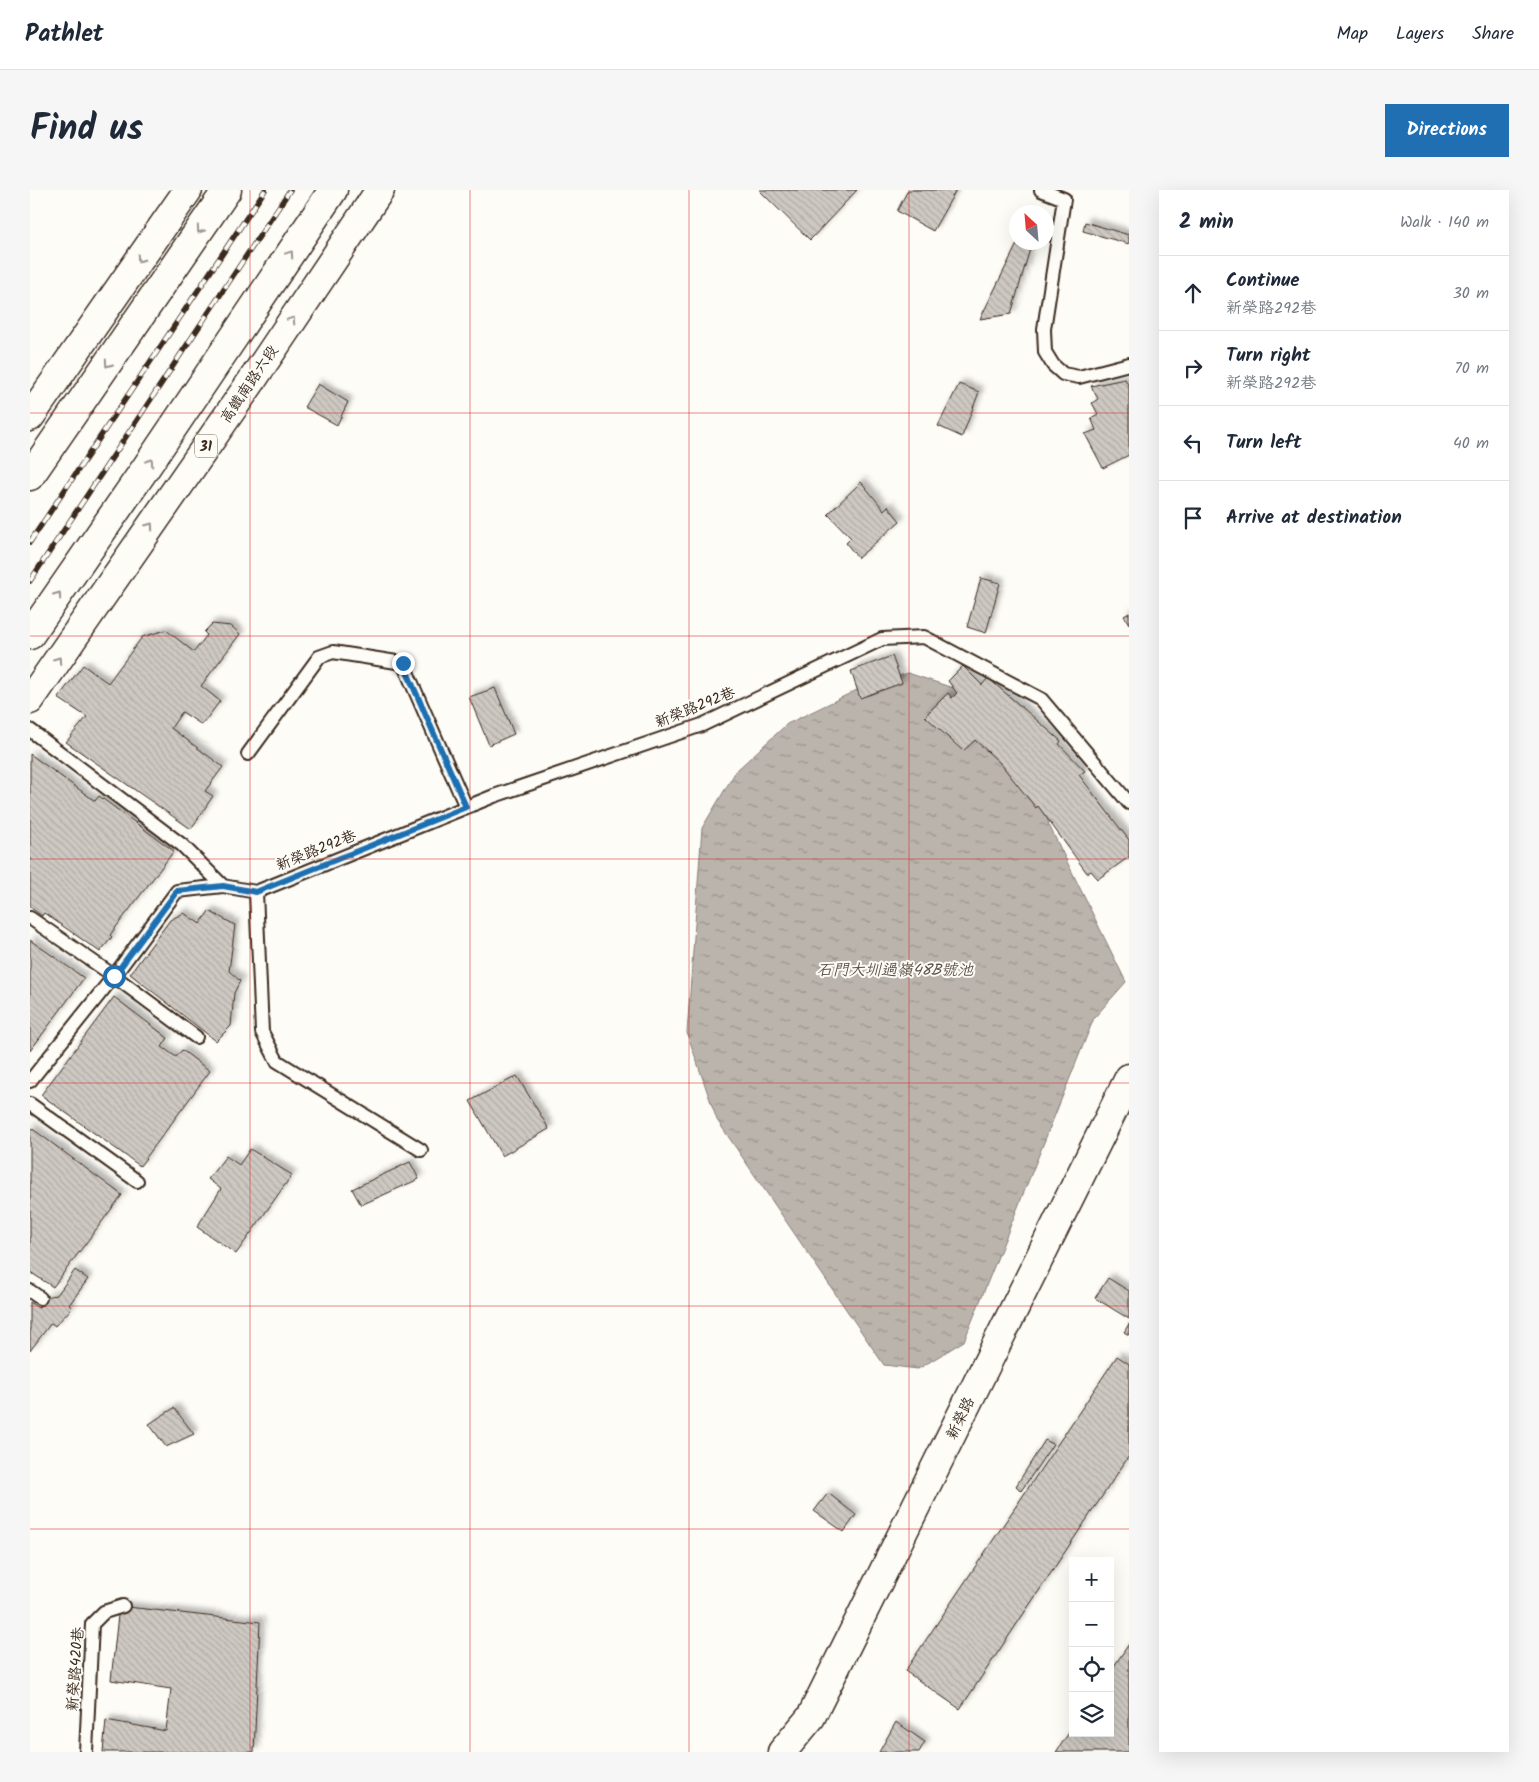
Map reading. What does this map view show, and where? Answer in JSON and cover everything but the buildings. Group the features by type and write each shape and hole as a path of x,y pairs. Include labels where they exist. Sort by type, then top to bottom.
{"main road":[{"path":"30,417 188,190"},
{"path":"30,476 227,190"},
{"name":"31","path":"30,636 333,190"},
{"name":"高鐵南路六段","path":"30,700 251,382 380,190"},
{"name":"新榮路","path":"782,1752 811,1717 1129,1078"}],"lane":[{"path":"1041,190 1064,199 1044,329 1045,352 1053,365 1063,374 1079,377 1129,364"},
{"name":"新榮路292巷","path":"256,892 466,807 702,725 882,640 924,637 1041,699 1129,803"},
{"path":"248,754 319,657 333,652 403,663 466,807"},
{"path":"30,730 182,845 223,886"},
{"path":"30,1081 114,976 177,891 223,886 256,892 262,1032 277,1061 420,1150"},
{"path":"30,918 114,976 196,1037"},
{"path":"30,1104 137,1181"},
{"name":"新榮路420巷","path":"86,1752 92,1624 104,1612 122,1606"}],"water":[{"name":"石門大圳過嶺48B號池","path":"908,673 959,690 1033,766 1049,825 1126,982 1094,1018 964,1341 918,1369 884,1365 717,1120 687,1033 702,828 736,771 787,724 861,688"}],"railway":[{"path":"30,542 265,190"},
{"path":"30,581 290,190"}],"route":[{"path":"114,976 177,891 223,886 256,892 466,807 403,663"}]}
